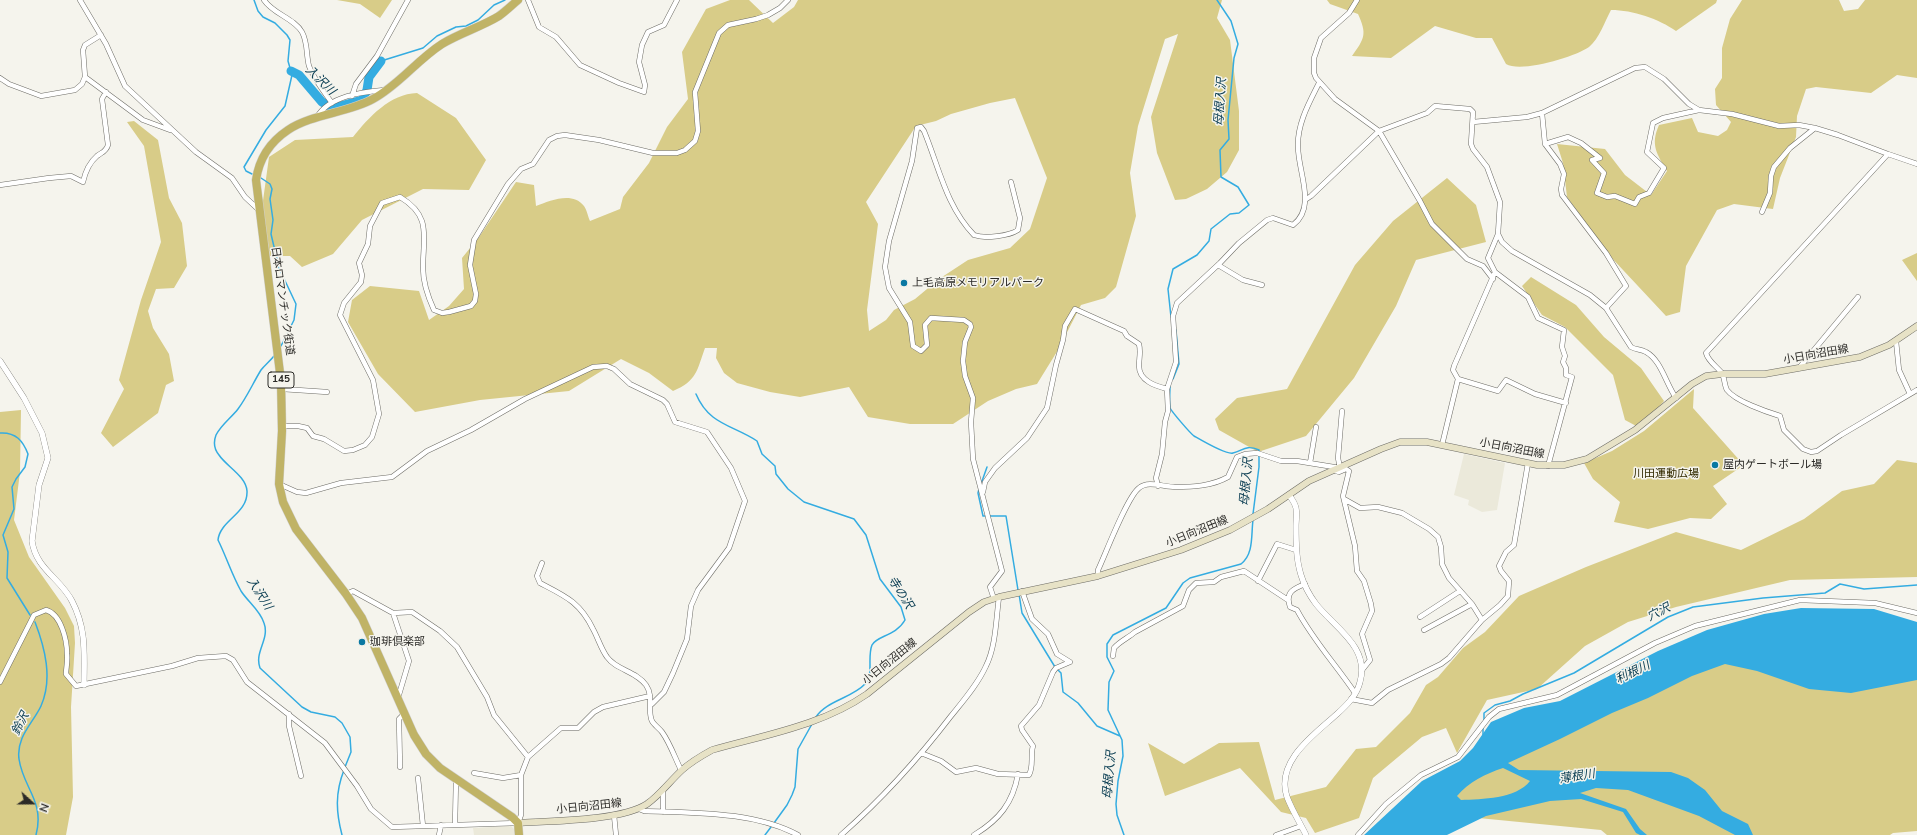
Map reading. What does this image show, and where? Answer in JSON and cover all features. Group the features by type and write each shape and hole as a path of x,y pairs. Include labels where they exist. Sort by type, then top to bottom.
{"highway":[{"name":"日本ロマンチック街道","path":"518,0 499,16 441,45 388,90 360,105 316,119 288,130 266,150 258,170 256,180 282,389 279,484 283,502 296,529 346,594 362,618 414,735 426,754 440,768 507,813 518,824"},
{"path":"518,824 519,835"}],"main road":[{"name":"小日向沼田線","path":"518,824 614,815 639,809 664,789 681,770 712,750 817,720 852,704 867,694 969,612 984,602 1022,591 1098,576 1145,563 1213,538 1247,522 1309,481 1400,442 1413,441 1442,445 1548,466 1564,465 1587,459 1635,430 1699,379 1713,374 1753,375 1860,357 1875,352 1896,341 1917,326"}],"street":[{"path":"80,0 101,35 125,86 196,152 232,178 246,197 259,210"},
{"path":"264,0 293,23 302,33 305,41 309,66 331,104"},
{"path":"354,95 356,84 377,56 408,0"},
{"path":"528,0 539,27 556,37 580,65 619,83 644,92 639,62 642,45 648,32 664,25 677,0"},
{"path":"282,426 298,426 307,428 313,436 324,439 344,451 353,450 365,445 372,437 380,414 373,380 340,315 344,303 361,282 362,275 359,263 368,244 370,226 382,203 400,197 412,204 422,218 425,236 423,270 428,297 434,310 442,313 471,306 475,301 476,294 470,265 474,240 508,184 521,169 533,164 550,140 557,136 565,135 598,140 653,152 677,153 685,150 695,141 698,132 695,92 719,33 728,26 768,15 780,8 788,0"},
{"path":"1357,0 1348,12 1322,38 1313,65 1314,73 1319,83 1336,99 1378,131 1432,224 1467,259 1483,266 1493,279"},
{"path":"0,78 9,84 41,96 75,90 82,84 85,77 83,50 85,45 101,35"},
{"path":"1473,122 1527,117 1542,113 1634,68 1645,67 1664,80 1689,104 1699,110"},
{"path":"85,77 143,120 172,130"},
{"path":"1158,486 1156,478 1162,454 1165,422 1168,411 1167,389 1176,362 1173,316 1177,303 1218,265 1239,243 1267,220 1273,218 1293,225 1301,218 1305,200 1298,146 1303,116 1319,83"},
{"path":"316,119 325,107 331,104 354,95 388,90"},
{"path":"0,185 71,176 83,182 85,174 93,160 106,151 108,145 102,99 106,92"},
{"path":"1305,200 1311,196 1378,131 1427,113 1435,106 1470,109 1473,112 1471,144 1486,167 1500,202 1498,234 1488,258 1495,272 1528,297 1538,318 1564,330 1562,347 1565,356 1563,362 1566,368 1566,375 1572,377 1548,466"},
{"path":"1544,144 1568,137 1581,143 1600,158 1592,160 1604,172 1597,193 1607,197 1616,196 1635,204 1639,197 1649,192 1664,168 1647,152 1653,123 1663,118 1699,110 1732,114 1779,126 1799,125 1815,128 1917,164"},
{"path":"1542,113 1544,144 1560,164 1564,174 1561,189 1562,196 1606,253 1626,286 1606,308"},
{"path":"841,835 877,802 921,753 966,698 986,666 995,630 996,598 990,587 1002,571 973,459 971,422 973,398 965,376 963,361 963,349 970,332 970,324 964,320 931,318 925,325 927,345 920,351 913,346 910,322 889,288 885,267 886,255 912,161 917,128 921,127 924,131 943,186 953,207 974,236 984,237 1012,233 1018,230 1020,218 1011,182"},
{"path":"1762,212 1770,193 1771,176 1774,167 1790,148 1815,128"},
{"path":"1888,154 1774,279 1709,347 1706,353 1707,358 1722,374 1726,389 1731,394 1759,409 1780,416 1784,430 1803,449 1811,452 1817,451 1917,390"},
{"path":"1498,234 1502,242 1512,251 1590,295 1606,308 1631,347 1636,350 1645,351 1654,360 1676,398"},
{"path":"1218,265 1243,280 1262,285"},
{"path":"1442,445 1458,379 1453,370 1454,366 1495,272"},
{"path":"1798,368 1858,296"},
{"path":"982,492 985,482 995,468 1027,438 1047,408 1065,326 1075,309 1124,331 1127,336 1139,344 1141,350 1139,368 1143,377 1154,385 1167,389"},
{"path":"1896,341 1899,370 1910,394"},
{"path":"0,361 24,398 42,433 48,458 39,485 32,541 33,549 41,565 63,587 72,601 81,623 84,634 84,685"},
{"path":"279,484 298,492 306,493 348,482 392,477 427,452 550,387 593,367 607,366 614,368 630,384 663,400 667,404 675,422 708,432 731,468 745,501 729,548 704,579 691,606 687,639 673,673 664,692 652,704"},
{"path":"1458,379 1498,390 1506,380 1535,394 1566,403"},
{"path":"282,389 327,392"},
{"path":"1098,576 1098,570 1133,494 1144,485 1174,487 1220,482 1228,477 1237,457 1245,454 1257,453 1281,461 1310,463 1340,468 1338,458 1342,411"},
{"path":"1310,463 1316,427"},
{"path":"1351,699 1372,703 1388,690 1441,664 1449,658 1482,620 1508,596 1509,581 1499,566 1506,552 1514,545 1528,463"},
{"path":"1333,470 1339,472 1346,469 1349,471 1343,496 1354,546 1357,571 1364,581 1371,604 1372,611 1362,634 1370,660 1362,670"},
{"path":"1289,494 1296,509 1296,550 1301,575 1316,604 1349,638 1359,654 1362,670 1361,682 1351,699 1300,748 1289,763 1286,773 1285,790 1306,835"},
{"path":"1344,499 1360,508 1378,507 1402,513 1429,529 1438,537 1441,547 1442,564 1449,578 1472,604 1482,620"},
{"path":"1258,581 1277,544 1296,550"},
{"path":"542,563 537,580 562,594 582,610 607,657 638,676 647,686 652,704 650,714 652,721 662,733 681,770"},
{"path":"1114,656 1114,648 1119,643 1135,632 1183,606 1189,590 1196,583 1214,582 1221,577 1244,571 1288,600"},
{"path":"1305,584 1293,589 1288,600 1290,607 1297,610 1317,643 1355,693"},
{"path":"346,594 353,591 393,612 412,612 440,631 457,647 487,697 494,715 528,757"},
{"path":"921,753 941,761 956,772 976,768 998,774 1030,775 1032,770 1031,756 1033,746 1022,730 1022,723 1039,705 1056,668 1070,662 1057,654 1048,634 1032,619 1022,591"},
{"path":"1420,617 1460,591"},
{"path":"1358,835 1386,804 1421,775 1458,757 1489,717 1499,709 1557,695 1655,643 1695,626 1800,600 1875,603 1917,613"},
{"path":"1424,630 1472,604"},
{"path":"0,682 34,615 46,610 54,614 65,640 68,656 66,674 76,686 172,666 198,658 226,656 232,660 247,682 325,743 347,771 371,809 392,827 518,824 521,815 521,775 528,757 561,728 578,728 594,712 604,707 650,696"},
{"path":"393,612 409,661 398,698"},
{"path":"400,767 399,719 405,713"},
{"path":"289,714 289,726 301,776"},
{"path":"474,773 504,778 521,775"},
{"path":"974,835 994,822 1002,814 1009,804 1018,774"},
{"path":"418,778 422,826"},
{"path":"455,825 456,779"},
{"path":"663,812 664,789"},
{"path":"639,809 644,811 704,813 767,822 790,833 798,835"},
{"path":"614,815 616,835"},
{"path":"439,835 441,825"},
{"path":"1276,835 1301,826"}],"shaded area":[{"path":"1464,454 1505,463 1497,510 1482,512 1468,505 1469,500 1454,495"},
{"path":"511,826 515,830 515,835 474,835 473,828"}],"green space":[{"path":"337,0 392,0 380,18 360,4"},
{"path":"730,0 749,0 773,23 794,7 798,0 1222,0 1217,18 1230,40 1239,111 1239,150 1227,172 1207,189 1186,199 1175,200 1157,153 1151,117 1178,34 1165,39 1138,126 1130,173 1136,216 1116,287 1105,298 1081,305 1058,350 1037,384 1016,389 988,401 953,424 910,424 868,417 849,387 800,397 770,392 737,383 724,373 716,358 717,348 705,348 698,369 692,379 673,391 649,373 621,359 569,391 480,400 415,412 378,374 348,322 352,300 370,286 419,291 429,320 449,306 464,289 462,258 479,237 516,182 534,185 536,206 561,198 579,201 584,206 590,221 620,209 623,197 649,163 667,127 688,99 682,52 706,9","holes":["1015,98 1047,178 1030,229 1010,248 968,260 939,279 915,299 894,310 886,320 869,331 867,310 878,224 866,202 916,126 936,121 951,114 990,103"]},
{"path":"1327,0 1717,0 1716,3 1676,31 1654,19 1637,13 1611,10 1599,35 1589,47 1572,55 1548,63 1523,67 1506,64 1492,38 1476,38 1435,26 1391,58 1352,56 1360,45 1363,36 1363,26 1358,14 1330,4"},
{"path":"1742,0 1839,0 1844,11 1858,9 1865,0 1917,0 1917,78 1897,75 1871,93 1816,87 1806,89 1797,116 1796,137 1780,178 1773,209 1734,204 1717,210 1686,266 1680,312 1666,316 1609,255 1567,197 1563,163 1557,144 1605,149 1625,175 1651,195 1667,171 1658,154 1655,144 1656,132 1659,125 1692,118 1698,132 1718,136 1727,130 1731,122 1716,105 1715,89 1722,78 1722,48 1730,19"},
{"path":"417,93 456,118 486,160 469,190 423,189 362,220 333,254 302,267 290,256 270,256 262,208 269,157 295,140 353,137 373,115 389,102 407,94"},
{"path":"134,121 158,140 169,198 182,223 187,266 174,288 156,289 148,311 153,328 169,354 174,381 166,385 158,413 113,447 101,433 124,389 119,380 141,300 161,242 144,146 127,122"},
{"path":"1447,178 1476,205 1486,242 1416,260 1396,306 1354,378 1306,436 1258,452 1219,430 1215,419 1237,398 1287,389 1355,265 1393,221"},
{"path":"1917,253 1917,281 1902,260"},
{"path":"1531,277 1576,305 1604,337 1641,368 1664,401 1640,428 1625,420 1613,375 1565,327 1542,315 1522,286"},
{"name":"川田運動広場","path":"1694,389 1693,408 1742,463 1741,467 1713,486 1727,504 1711,519 1690,518 1648,529 1614,522 1620,502 1593,479 1584,463 1612,451 1644,431"},
{"path":"21,410 20,472 14,520 29,557 65,608 74,626 75,643 71,707 73,797 66,835 0,835 0,412"},
{"path":"1897,460 1917,463 1917,577 1790,580 1676,607 1628,622 1585,646 1537,689 1487,700 1457,753 1446,728 1422,737 1373,778 1359,818 1315,833 1306,818 1281,812 1240,768 1165,796 1148,743 1184,764 1219,743 1259,742 1275,800 1326,787 1356,749 1376,747 1410,713 1426,685 1438,677 1463,648 1485,632 1519,596 1586,567 1676,532 1741,550 1804,519 1842,491 1874,484"},
{"path":"1764,636 1917,645 1917,831 1893,833 1890,835 1607,835 1601,830 1407,811"}],"water":[{"path":"1801,608 1874,609 1917,622 1917,680 1851,693 1809,689 1757,671 1725,664 1692,676 1508,763 1519,770 1671,772 1688,778 1705,790 1722,811 1748,824 1753,835 1735,835 1699,816 1628,790 1596,788 1580,793 1626,809 1640,829 1647,835 1640,835 1636,833 1623,812 1581,799 1550,801 1486,816 1447,835 1364,835 1422,781 1460,761 1473,748 1491,722 1524,708 1560,701 1658,651 1707,630 1764,614","holes":["1503,768 1530,781 1524,787 1508,795 1461,800 1457,796 1478,779"]}],"waterway":[{"name":"入沢川","path":"252,174 246,171 244,167 266,130 285,106 292,75 288,61 290,40 275,23 263,17 258,11 254,0"},
{"name":"入沢川","path":"381,61 423,48 437,36 456,27 466,26 478,20 494,5 505,0"},
{"name":"母根入沢","path":"1171,317 1168,289 1173,269 1197,255 1209,241 1211,229 1230,214 1239,213 1249,205 1238,187 1221,177 1220,150 1229,139 1228,120 1234,58 1238,44 1231,21 1217,0"},
{"name":"入沢川","path":"291,71 299,75 322,102 333,108 362,100 367,90 369,77 381,61"},
{"name":"入沢川","path":"261,178 270,184 272,189 270,199 273,220 271,234 279,268 296,304 294,320 281,346"},
{"name":"母根入沢","path":"1173,379 1179,364 1176,330"},
{"name":"入沢川","path":"274,356 261,370 241,404 221,428 215,438 214,446 217,453 240,476 246,486 247,491 243,506 224,527 218,540 241,591 260,614 264,623 265,635 259,656 260,668 302,707 311,712 335,717 342,723 350,737 351,752 345,767"},
{"name":"母根入沢","path":"1170,386 1170,408 1194,436 1225,452 1233,453 1244,448 1254,448 1259,450 1259,467 1253,514"},
{"name":"寺の沢","path":"696,394 701,404 715,418 757,441 762,454 775,466 776,474 788,489 804,502 854,519 866,535 880,579 901,607 905,620 892,633 874,642 872,645 870,655 870,671 868,680 865,684 860,689 826,707 816,717"},
{"name":"鈴沢","path":"0,433 10,434 18,438 24,445 28,454 25,467 12,487 14,509 3,535 8,552 7,578 30,615"},
{"path":"981,484 987,467"},
{"path":"979,489 978,493 983,516 986,516"},
{"path":"990,516 1006,516 1018,590"},
{"name":"母根入沢","path":"1124,835 1117,815 1116,804 1118,781 1123,756 1122,740 1108,710 1109,682 1114,671 1107,657 1107,644 1113,635 1166,608 1183,583 1190,578 1241,564 1245,560 1250,550 1253,520"},
{"name":"穴沢","path":"1484,721 1484,713 1495,705 1510,701 1523,694 1574,673 1668,617 1693,607 1763,598 1825,593 1840,584 1864,589 1917,585"},
{"path":"1019,594 1022,613 1055,667"},
{"name":"鈴沢","path":"35,622 42,642 46,664 47,685 41,706 20,744 19,759 21,769 36,804 38,813 36,835"},
{"path":"1058,670 1061,673 1063,692 1078,703 1097,726 1120,736"},
{"name":"寺の沢","path":"774,823 787,805 792,795 795,787 798,749 812,724"},
{"name":"穴沢","path":"1483,727 1483,735"},
{"name":"入沢川","path":"342,835 337,802 339,787 344,770"},
{"name":"寺の沢","path":"765,835 771,827"}],"place":[{"name":"上毛高原メモリアルパーク","path":"904,283"},
{"name":"屋内ゲートボール場","path":"1715,465"},
{"name":"珈琲倶楽部","path":"362,642"}],"water label":[{"name":"利根川","path":"1633,673"},
{"name":"薄根川","path":"1577,777"}]}
